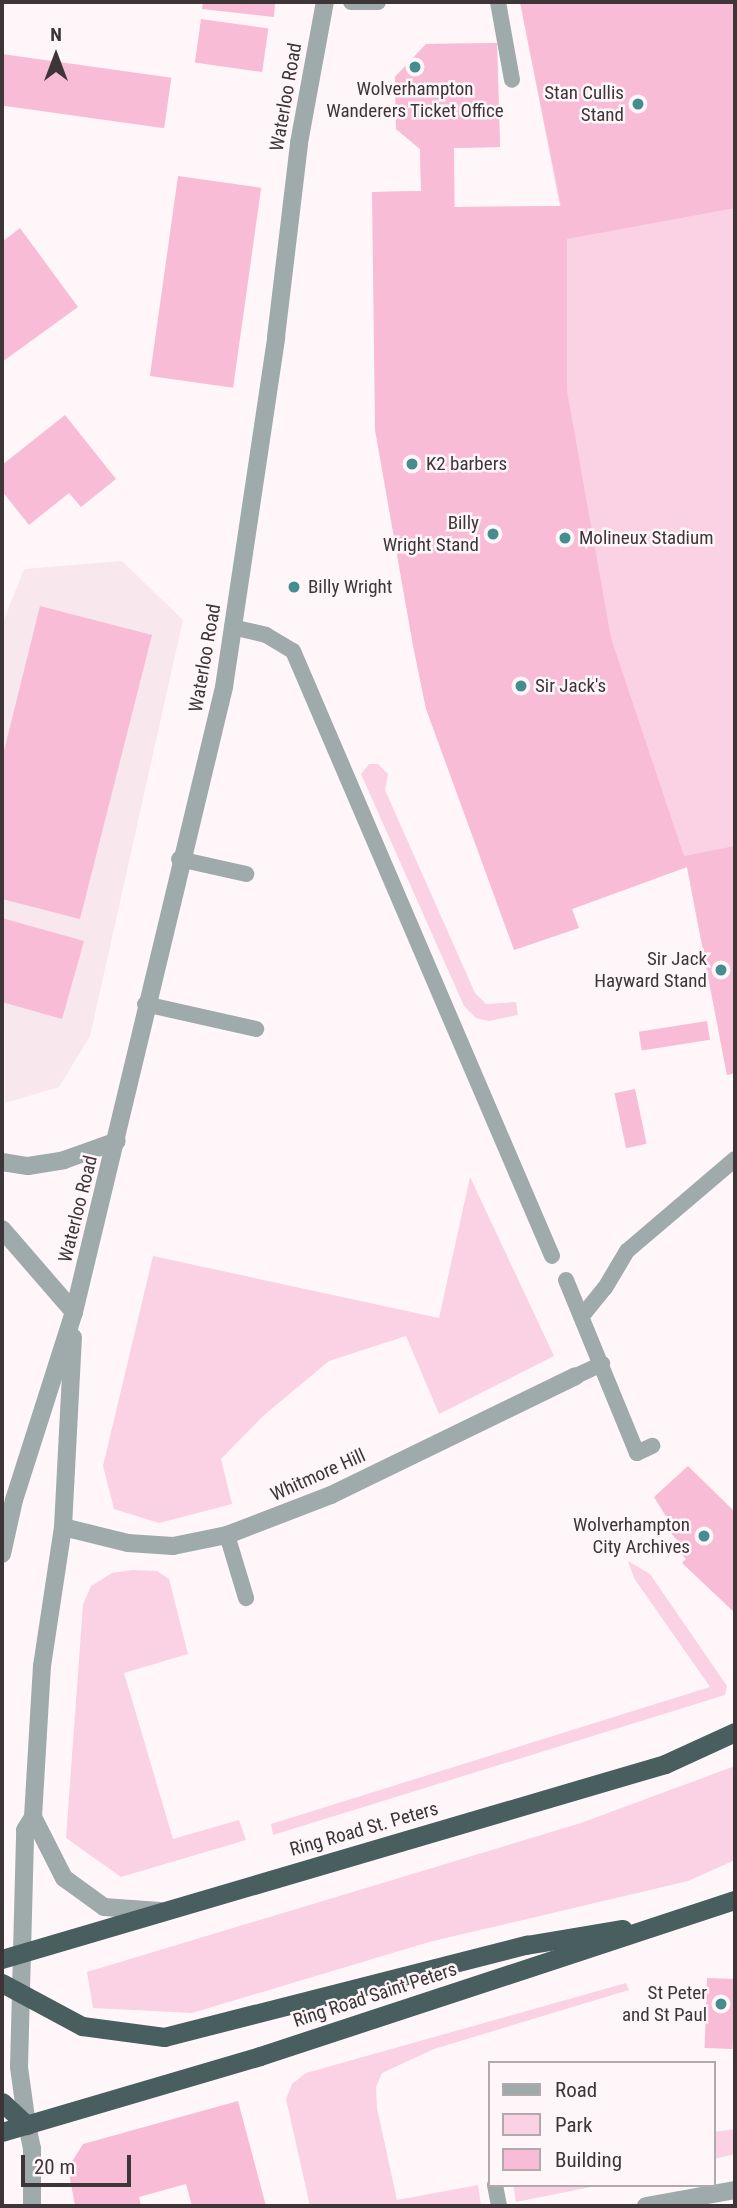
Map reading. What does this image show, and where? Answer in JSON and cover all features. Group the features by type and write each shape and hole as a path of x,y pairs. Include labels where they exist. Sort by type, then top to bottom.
{"highway":[{"name":"Ring Road St. Peters","path":"2,1959 665,1764 735,1732"},
{"name":"Ring Road Saint Peters","path":"2,2132 190,2078 735,1900"},
{"path":"2,1983 82,2026 164,2037 526,1945 689,1917"},
{"path":"2,2102 27,2125"}],"street":[{"name":"Waterloo Road","path":"2,1554 13,1500 74,1312 117,1141 179,859 217,719 276,337 299,143 325,2"},
{"path":"2,1162 28,1166 52,1162 117,1141"},
{"path":"2,1229 74,1312"},
{"name":"Waterloo Road","path":"32,2206 32,2149 19,2076 25,1830 33,1817 42,1666 63,1527 74,1312"},
{"name":"Whitmore Hill","path":"63,1527 128,1543 173,1546 227,1535 331,1495 576,1376"},
{"path":"33,1817 64,1878 104,1907 166,1911"},
{"path":"646,2206 735,2190"}],"lane":[{"path":"351,2 378,2"},
{"path":"498,2 512,80"},
{"path":"232,627 266,635 293,650 552,1256"},
{"path":"179,859 246,874"},
{"path":"145,1004 256,1029"},
{"path":"582,1316 605,1288 627,1251 735,1160"},
{"path":"566,1280 637,1453 652,1446"},
{"path":"576,1376 602,1364"},
{"path":"227,1535 246,1598"},
{"path":"495,2187 499,2206"}],"shaded area":[{"path":"122,561 183,620 90,1036 59,1087 5,1103 2,625 24,569"}],"green space":[{"name":"Molineux Stadium","path":"520,2 735,2 735,1073 727,1075 687,867 572,909 372,192 421,191 420,149 396,129 395,77 426,44 497,43 500,147 454,148 455,207 560,206"},
{"path":"369,764 378,764 388,774 385,790 475,993 486,1004 516,1002 518,1015 489,1021 476,1018 464,1006 361,774"},
{"path":"470,1177 554,1356 439,1414 406,1336 329,1361 263,1416 221,1459 232,1504 159,1523 114,1509 103,1466 153,1256 439,1318"},
{"path":"628,1561 650,1574 727,1686 725,1695 273,1835 271,1824 710,1687 634,1578"},
{"path":"132,1570 157,1571 169,1579 188,1654 124,1673 173,1839 239,1820 246,1840 121,1877 66,1838 83,1605 91,1586 112,1573"},
{"path":"735,1766 735,1860 688,1881 429,1942 192,2013 93,2008 87,1972 581,1823"},
{"path":"626,1983 629,1990 434,2049 382,2073 376,2087 377,2108 397,2200 478,2185 481,2206 310,2206 286,2099 292,2084 306,2073"},
{"path":"735,2129 735,2154 716,2159 716,2132"},
{"path":"513,2187 591,2187 516,2202"}],"building":[{"path":"203,2 275,2 274,17 202,9"},
{"name":"Molineux Stadium","path":"520,2 735,2 735,208 567,239 567,391 611,638 684,856 735,846 735,1073 727,1075 687,867 572,909 579,928 514,950 426,709 413,646 375,430 372,192 421,191 420,149 396,129 395,77 426,44 497,43 500,147 454,148 454,207 561,206"},
{"path":"201,19 268,28 262,72 195,63"},
{"path":"2,54 171,78 164,128 2,106"},
{"path":"178,176 261,188 233,388 150,376"},
{"path":"20,228 78,307 2,362 2,242"},
{"path":"65,415 116,479 81,507 69,493 29,525 2,491 2,465"},
{"path":"40,606 152,635 80,919 2,899 2,759"},
{"path":"2,918 84,941 62,1019 2,1002"},
{"path":"707,1021 710,1040 642,1051 639,1032"},
{"path":"635,1089 647,1144 626,1148 614,1093"},
{"name":"Wolverhampton City Archives","path":"688,1466 735,1512 735,1613 682,1563 686,1559 675,1547 679,1542 668,1530 672,1526 654,1497"},
{"name":"St Peter and St Paul","path":"707,1978 735,1979 733,2049 705,2048"},
{"path":"238,2101 266,2206 192,2206 186,2184 139,2197 141,2206 75,2206 68,2168 83,2144"}],"place":[{"name":"Wolverhampton Wanderers Ticket Office","path":"415,67"},
{"name":"Stan Cullis Stand","path":"638,104"},
{"name":"K2 barbers","path":"412,464"},
{"name":"Billy Wright Stand","path":"493,534"},
{"name":"Molineux Stadium","path":"565,538"},
{"name":"Billy Wright","path":"294,587"},
{"name":"Sir Jack's","path":"521,686"},
{"name":"Sir Jack Hayward Stand","path":"721,970"},
{"name":"Wolverhampton City Archives","path":"704,1536"},
{"name":"St Peter and St Paul","path":"721,2004"}]}
